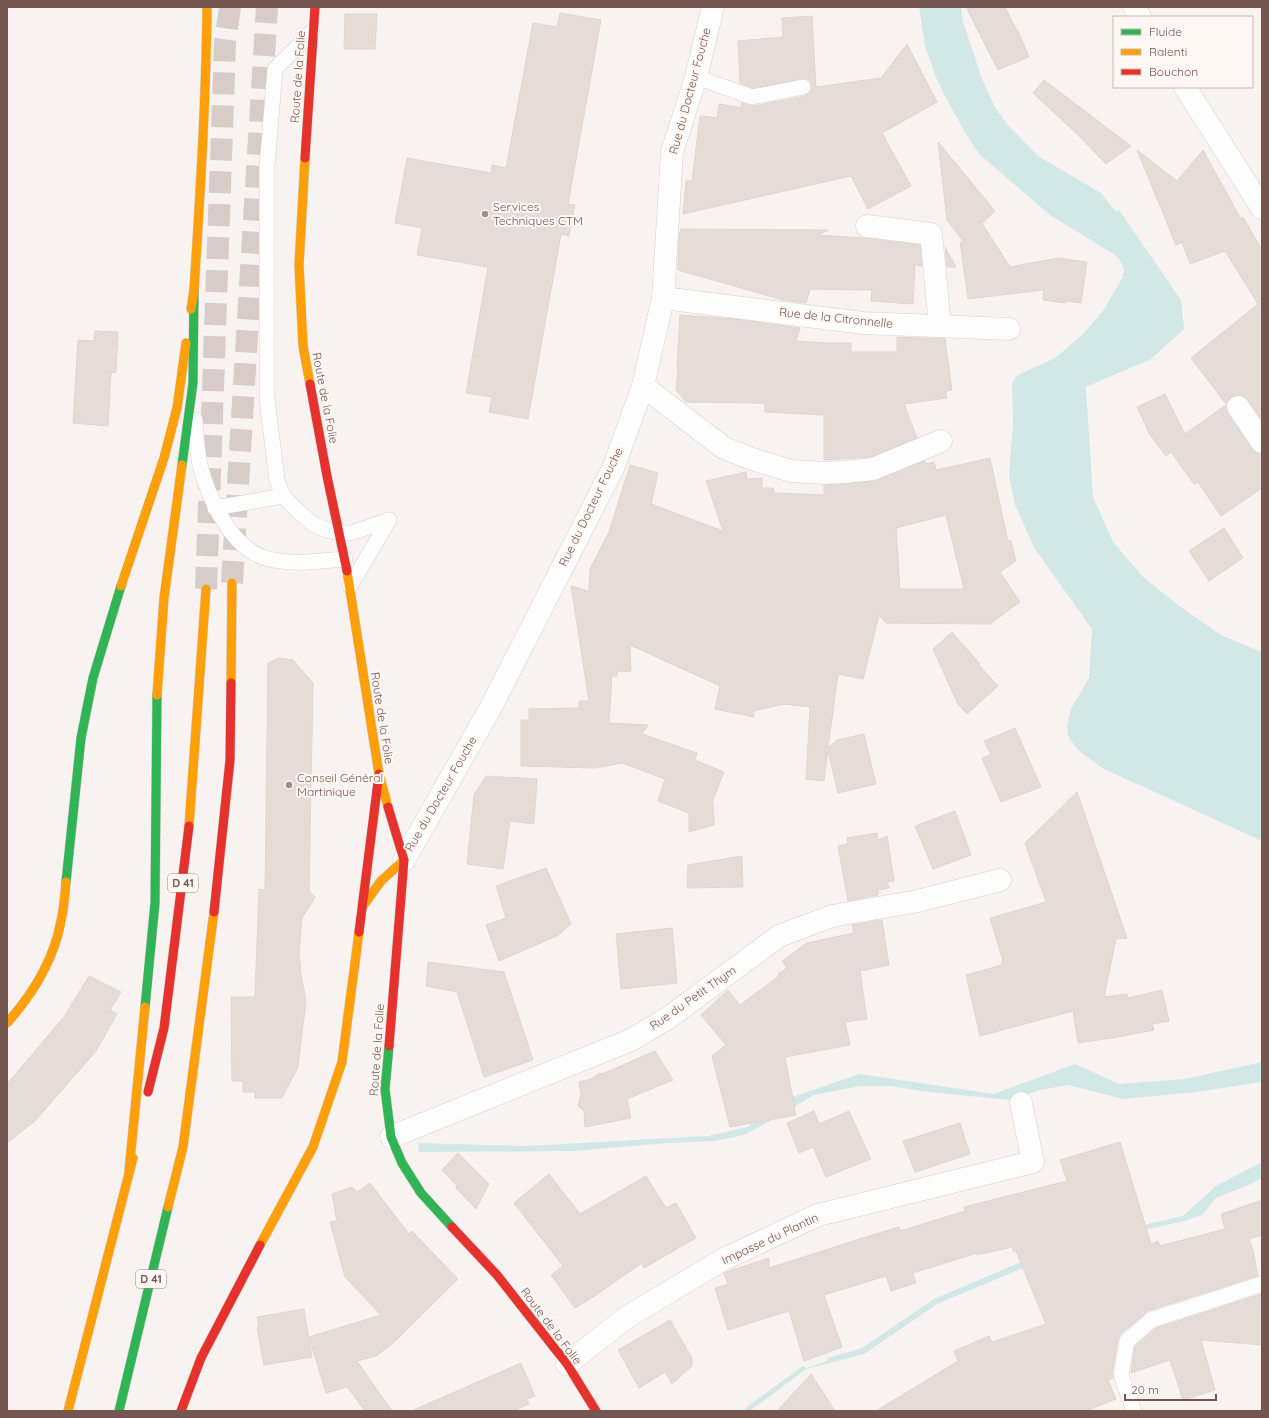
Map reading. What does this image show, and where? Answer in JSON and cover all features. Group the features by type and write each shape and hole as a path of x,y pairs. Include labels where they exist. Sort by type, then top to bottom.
{"main road":[{"path":"129,1172 155,903 157,692 164,598 193,383 194,290 206,81 207,7"},
{"name":"Route de la Folie","path":"315,7 312,32 299,272 303,346 350,586 379,774 404,860 385,1089 391,1137 402,1163 421,1193 497,1275 567,1364 596,1411"},
{"path":"206,81 216,13"},
{"path":"7,1024 38,980 51,954 61,922 81,738 92,686 118,596 164,458 177,408 194,290"},
{"name":"D 41","path":"119,1411 183,1147 215,902 230,760 232,583"},
{"name":"D 41","path":"68,1411 164,1028 188,841 206,589"},
{"path":"181,1411 201,1358 286,1195 313,1147 342,1062 379,774"},
{"path":"362,909 372,890 384,877 404,860"}],"street":[{"path":"1134,7 1139,16"},
{"name":"Rue du Docteur Fouche","path":"404,860 490,709 614,466 643,386 663,298 672,152 696,77 714,11"},
{"path":"1185,88 1262,208"},
{"path":"867,226 932,234 940,326"},
{"name":"Rue de la Citronnelle","path":"663,298 863,322 1009,329"},
{"path":"643,386 724,448 752,459 791,471 825,473 873,469 941,441"},
{"path":"1238,407 1262,442"},
{"name":"Rue du Petit Thym","path":"391,1137 631,1040 668,1018 779,936 832,916 918,901 1000,880"},
{"name":"Impasse du Plantin","path":"567,1364 627,1317 724,1259 818,1215 1033,1162 1021,1103"}],"lane":[{"path":"312,32 275,69 267,166 267,399 277,480 283,496 299,512 313,524 327,530 340,533 350,533 389,520 350,586"},
{"path":"696,77 752,97 803,87"},
{"path":"193,383 200,465 215,508 246,549 268,559 294,563 345,559"},
{"path":"215,508 283,496"},
{"path":"1134,1411 1121,1375 1127,1341 1151,1320 1262,1284"}],"shaded area":[{"path":"919,7 961,7 963,22 982,79 996,109 1008,125 1038,156 1101,193 1116,212 1119,210 1181,300 1184,329 1151,359 1086,387 1093,497 1113,542 1142,576 1178,605 1221,635 1262,652 1262,841 1102,768 1078,750 1068,736 1067,725 1071,709 1089,678 1092,629 1035,549 1015,505 1009,475 1013,424 1012,383 1018,375 1055,358 1081,336 1103,311 1123,277 1124,269 1121,262 1115,255 1050,215 979,154 964,131 935,75 925,46"},
{"path":"1262,1062 1262,1082 1196,1092 1123,1099 1068,1085 1040,1090 1009,1100 920,1091 891,1086 860,1086 814,1095 744,1135 715,1141 669,1143 572,1151 419,1152 418,1143 525,1146 708,1136 747,1127 792,1097 860,1074 994,1094 1075,1064 1119,1084 1185,1079"},
{"path":"1262,1162 1262,1178 1216,1198 1202,1215 1184,1221 1101,1240 1025,1267 937,1304 864,1354 806,1369 750,1411 743,1411 803,1366 807,1368 827,1361 828,1358 862,1348 934,1299 1021,1262 1092,1237 1183,1216 1216,1186"}],"building":[{"path":"966,7 1005,7 1017,29 1029,57 998,70"},
{"name":"Services Techniques CTM","path":"560,13 601,20 568,204 575,205 569,236 561,234 528,419 489,412 492,397 466,393 488,267 417,255 422,228 395,223 407,158 491,173 492,165 506,168 533,23 557,27"},
{"path":"345,14 377,14 375,49 344,49"},
{"path":"812,16 816,87 881,78 907,44 937,102 882,133 911,186 868,209 851,176 683,214 686,181 692,181 700,116 717,118 719,104 742,108 741,103 754,106 805,96 812,90 810,81 806,78 753,88 740,83 738,41 783,37 782,18"},
{"path":"1044,80 1131,146 1106,164 1079,136 1033,93"},
{"path":"938,142 995,211 982,223 1010,267 1058,258 1087,262 1081,303 1066,301 1065,303 1043,300 1044,290 968,299 960,242 964,242 947,220"},
{"path":"1137,150 1177,181 1203,150 1241,219 1243,217 1262,250 1262,420 1248,400 1243,396 1237,395 1231,397 1226,404 1191,358 1258,304 1225,251 1190,264 1182,242 1176,245"},
{"path":"681,229 828,230 818,235 863,238 920,245 922,266 915,265 913,304 871,301 872,290 810,289 806,303 783,300 678,270 679,235"},
{"path":"945,247 956,267 947,267"},
{"path":"680,315 734,319 800,328 796,341 851,343 851,352 897,352 897,337 945,339 952,390 946,391 947,398 904,404 917,438 870,457 824,460 824,415 765,412 765,404 757,403 686,402 676,390"},
{"path":"95,331 118,332 116,372 111,373 108,426 73,423 78,340 94,341"},
{"path":"1165,394 1185,434 1226,405 1228,414 1252,449 1256,453 1262,454 1262,488 1221,516 1198,482 1194,484 1171,452 1166,456 1150,435 1137,407"},
{"path":"990,458 1008,541 1011,541 1016,561 1000,572 1020,602 990,624 886,623 879,615 863,679 838,674 828,748 837,740 864,734 876,784 838,793 828,751 824,781 806,779 810,707 784,704 754,711 754,717 715,709 720,686 630,645 631,671 617,672 617,676 612,676 609,723 648,725 642,734 697,753 695,760 724,772 713,800 714,825 689,832 689,813 658,801 665,779 622,763 595,768 521,766 521,720 529,720 529,709 579,708 579,701 589,701 571,586 589,591 590,569 609,532 630,465 658,473 651,504 723,531 706,481 746,472 747,479 762,478 762,488 773,488 774,493 824,495 824,485 875,481 925,461 926,464 934,462 936,470","holes":["946,515 964,589 900,589 896,528"]},
{"path":"1224,528 1243,558 1209,581 1189,551"},
{"path":"952,632 998,686 967,714 958,704 933,649"},
{"name":"Conseil Général Martinique","path":"279,658 293,660 313,683 309,891 315,897 302,918 299,953 306,1001 298,1067 282,1098 255,1098 255,1092 243,1092 243,1081 232,1081 231,997 255,997 259,889 265,890 268,663"},
{"path":"1015,728 1041,787 1001,802 982,758 991,754 984,741"},
{"path":"486,776 537,779 534,824 510,821 503,869 467,864 474,795"},
{"path":"1077,792 1127,938 1116,939 1104,997 1127,994 1128,998 1162,990 1169,1021 1152,1024 1154,1030 1078,1043 1073,1011 980,1036 966,975 1002,965 1001,962 1003,961 990,918 1046,902 1025,843"},
{"path":"955,811 971,855 933,869 915,826"},
{"path":"877,833 878,840 887,836 894,881 887,882 889,888 878,890 878,895 848,901 838,846 848,844 847,838"},
{"path":"742,856 743,887 687,888 688,865"},
{"path":"546,868 571,924 557,936 499,961 486,925 506,918 496,886"},
{"path":"882,920 889,965 860,971 867,1019 845,1022 850,1045 785,1057 796,1115 730,1127 712,1056 726,1045 701,1015 728,990 740,1005 779,976 778,974 787,968 782,961 807,943 854,933 852,925"},
{"path":"672,928 677,983 621,989 616,934"},
{"path":"428,962 504,972 533,1060 484,1077 457,992 426,986"},
{"path":"89,976 121,992 110,1010 117,1014 96,1051 35,1121 7,1143 7,1084 64,1017"},
{"path":"655,1051 673,1080 627,1099 631,1118 585,1127 584,1111 578,1106 581,1095 579,1082 591,1079 600,1073 602,1074"},
{"path":"814,1111 819,1124 849,1111 871,1159 826,1177 813,1147 799,1153 787,1123"},
{"path":"960,1123 970,1154 915,1172 903,1141"},
{"path":"1120,1142 1151,1244 1158,1241 1160,1246 1225,1229 1221,1214 1262,1200 1262,1235 1249,1239 1253,1250 1258,1276 1148,1311 1121,1334 1118,1339 1112,1373 1113,1378 1108,1380 1116,1399 1086,1411 876,1411 958,1361 954,1351 989,1336 992,1342 1046,1324 1016,1251 1014,1252 1012,1247 977,1255 977,1253 913,1273 916,1283 891,1291 886,1276 824,1295 842,1347 804,1361 789,1311 728,1330 715,1288 728,1284 724,1273 769,1258 769,1268 899,1227 900,1231 965,1211 964,1207 1067,1181 1060,1160"},
{"path":"458,1153 489,1184 476,1209 456,1188 457,1186 442,1170"},
{"path":"549,1174 580,1214 646,1176 666,1208 676,1203 696,1238 644,1268 642,1263 575,1308 551,1275 563,1266 514,1203"},
{"path":"370,1183 409,1234 412,1231 458,1279 392,1344 376,1356 357,1361 392,1411 365,1411 347,1387 326,1393 309,1337 381,1315 345,1277 330,1222 337,1221 332,1194 352,1187 357,1192"},
{"path":"1261,1294 1262,1345 1201,1340 1215,1390 1183,1400 1170,1360 1131,1373 1135,1346 1156,1328"},
{"path":"304,1309 312,1357 264,1365 257,1328 259,1327 257,1317"},
{"path":"670,1320 692,1358 692,1366 672,1384 665,1372 639,1388 618,1350"},
{"path":"521,1363 535,1396 527,1399 529,1404 513,1411 411,1411"},
{"path":"811,1374 835,1411 777,1411"}],"tunnel":[{"path":"206,589 225,43 230,7"},
{"path":"232,583 267,7"}],"traffic: fast":[{"path":"182,465 193,383 194,290"},
{"path":"66,882 81,738 93,678 121,586"},
{"path":"145,1007 155,903 157,695"},
{"path":"389,1046 385,1089 391,1137 402,1163 421,1193 452,1227"},
{"path":"119,1411 168,1207"}],"traffic: slow":[{"path":"191,309 194,290 202,149 207,7"},
{"path":"305,158 299,265 303,346 310,384"},
{"path":"121,586 164,458 177,408 186,343"},
{"path":"157,695 164,598 182,465"},
{"path":"347,571 379,774 388,807"},
{"path":"231,683 232,583"},
{"path":"189,826 206,589"},
{"path":"363,906 381,881 404,860"},
{"path":"7,1023 25,1001 41,976 53,949 62,916 66,882"},
{"path":"168,1207 183,1147 214,912"},
{"path":"260,1245 313,1147 342,1062 359,932"},
{"path":"129,1171 145,1007"},
{"path":"68,1411 133,1158"}],"traffic: jam":[{"path":"305,158 315,7"},
{"path":"310,384 347,571"},
{"path":"214,912 230,760 231,683"},
{"path":"359,932 379,774"},
{"path":"388,807 404,860 389,1046"},
{"path":"148,1092 164,1028 189,826"},
{"path":"452,1227 497,1275 567,1364 596,1411"},
{"path":"181,1411 201,1358 260,1245"}],"place":[{"name":"Services Techniques CTM","path":"485,214"},
{"name":"Conseil Général Martinique","path":"289,785"}]}
